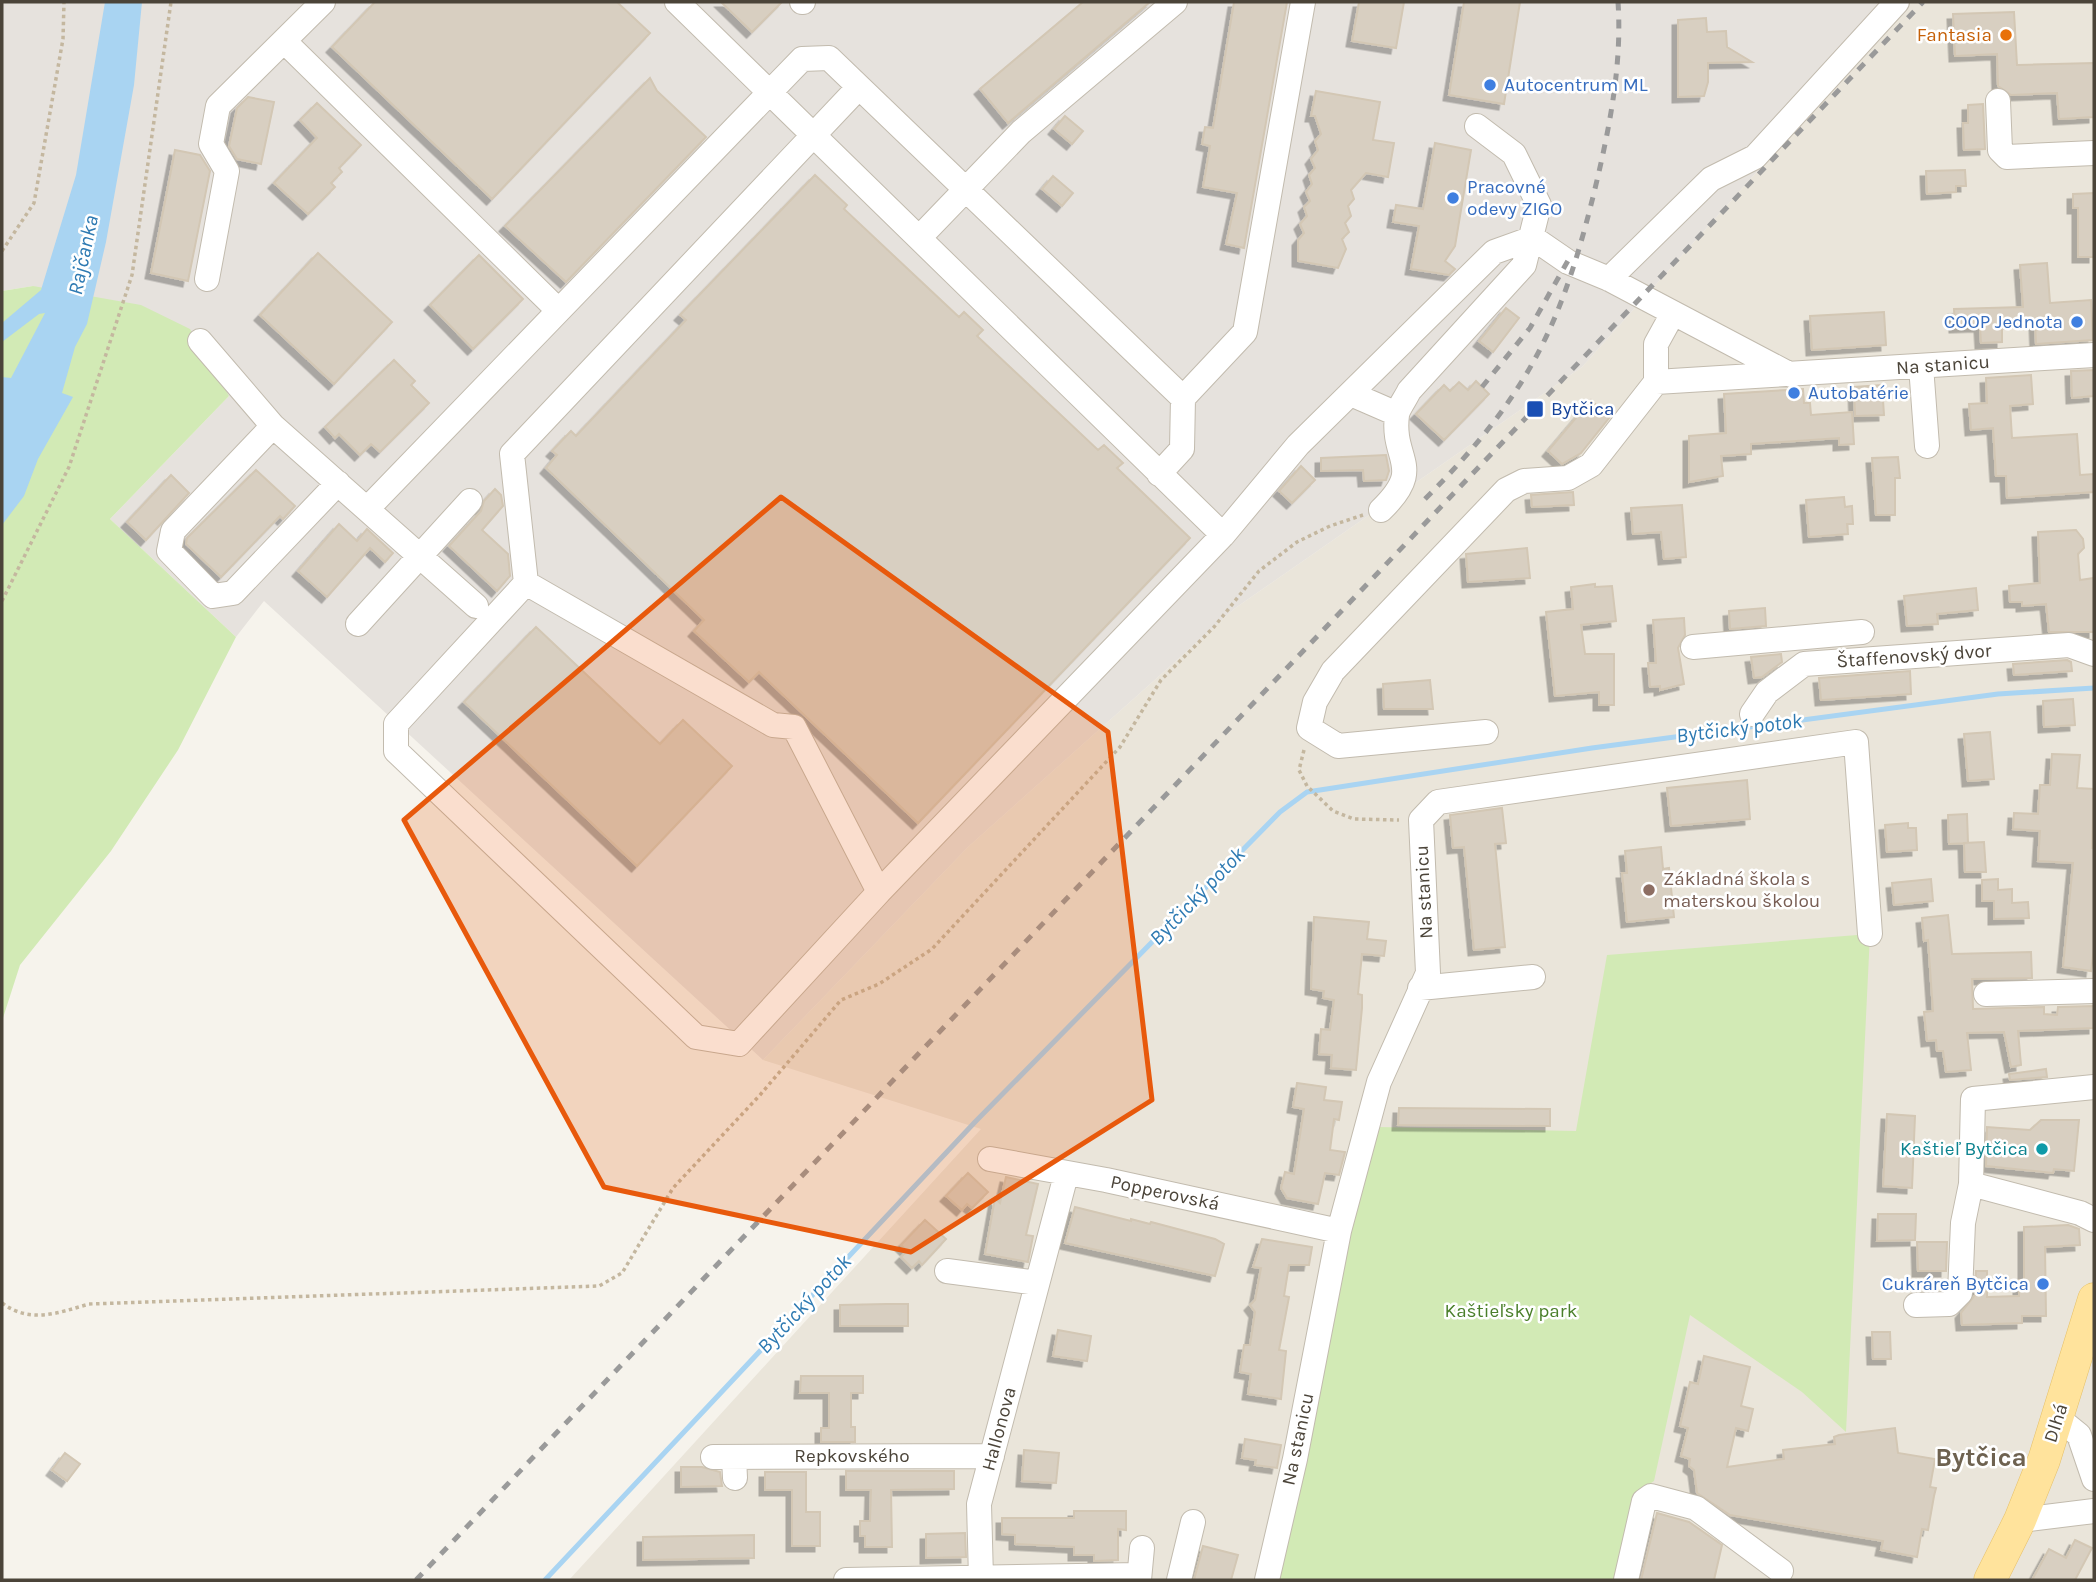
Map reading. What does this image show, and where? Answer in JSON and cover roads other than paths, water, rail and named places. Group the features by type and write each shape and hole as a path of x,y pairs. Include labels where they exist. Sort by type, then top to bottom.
{"main road":[{"name":"Dlhá","path":"1990,1580 2020,1520 2058,1418 2085,1360 2094,1299"}],"street":[{"path":"207,279 227,171 212,144 218,106 323,2"},
{"path":"677,2 1223,535"},
{"path":"919,238 1021,132 1175,2"},
{"path":"1159,474 1182,449 1183,398 1245,332 1303,2"},
{"path":"1609,279 1711,179 1755,156 1897,2"},
{"path":"284,41 558,310"},
{"path":"368,508 768,90 802,59 829,58 1183,398"},
{"path":"859,87 512,454 526,583 396,724 396,751 696,1037 738,1044 879,892 1223,535 1298,445 1494,252 1533,239"},
{"path":"1998,102 2000,150 2007,157 2094,153"},
{"path":"1381,510 1400,492 1406,472 1397,414 1409,391 1524,265 1533,239 1539,205 1514,154 1477,126"},
{"path":"1533,239 1568,262 1609,279 1672,315 1791,375"},
{"path":"1486,732 1338,746 1309,727 1315,702 1333,671 1506,490 1524,481 1568,478 1591,465 1656,382 1656,344 1672,315"},
{"path":"200,341 273,426 476,606"},
{"name":"Na stanicu","path":"1656,382 2094,355"},
{"path":"1921,366 1927,446"},
{"path":"1351,394 1397,414"},
{"path":"273,426 173,531 169,551 212,596 233,593 338,483"},
{"path":"358,624 470,501"},
{"path":"526,583 773,725 794,727 879,892"},
{"path":"1693,647 1862,627 1865,659"},
{"name":"Štaffenovský dvor","path":"1752,714 1768,692 1804,664 2069,645 2094,654"},
{"name":"Na stanicu","path":"1267,1580 1296,1458 1339,1231 1378,1082 1428,973 1421,820 1438,802 1856,742 1870,934"},
{"path":"1420,988 1533,977"},
{"path":"1986,995 2094,991"},
{"path":"1916,1305 1949,1304 1960,1293 1963,1223 1971,1184 1973,1099 2094,1087"},
{"name":"Popperovská","path":"990,1159 1066,1175 1106,1180 1339,1231"},
{"name":"Hallonova","path":"981,1578 979,1504 1066,1175"},
{"path":"1971,1184 2080,1213 2094,1220"},
{"path":"947,1271 1037,1283"},
{"path":"2058,1418 2079,1435 2094,1479"},
{"name":"Repkovského","path":"727,1464 992,1456"},
{"path":"1626,1580 1644,1501 1651,1496 1696,1507 1781,1571"},
{"path":"2020,1520 2094,1511"},
{"path":"1179,1580 1193,1522"},
{"path":"846,1580 1139,1578 1142,1548"}],"water":[{"name":"Rajčanka","path":"105,2 142,2 134,85 106,242 87,324 75,347 62,393 73,397 38,459 24,496 2,525 2,377 11,378 45,313 39,314 2,342 2,323 41,290 76,175"}],"waterway":[{"name":"Bytčický potok","path":"545,1580 975,1122 1280,812 1307,792 1592,748 1998,694 2094,688"}],"railway":[{"path":"1425,499 1492,424 1517,388 1538,352 1572,273 1607,133 1617,68 1618,2"},
{"path":"416,1580 1923,2"},
{"path":"1482,387 1530,328 1570,257"}],"place":[{"name":"Fantasia","path":"2006,35"},
{"name":"Autocentrum ML","path":"1490,85"},
{"name":"Pracovné odevy ZIGO","path":"1453,198"},
{"name":"COOP Jednota","path":"2077,322"},
{"name":"Autobatérie","path":"1794,393"},
{"name":"Bytčica","path":"1535,409"},
{"name":"Základná škola s materskou školou","path":"1649,890"},
{"name":"Kaštieľ Bytčica","path":"2042,1149"},
{"name":"Cukráreň Bytčica","path":"2043,1284"}],"district":[{"name":"Bytčica","path":"1981,1457"}],"park label":[{"name":"Kaštieľsky park","path":"1511,1311"}]}
